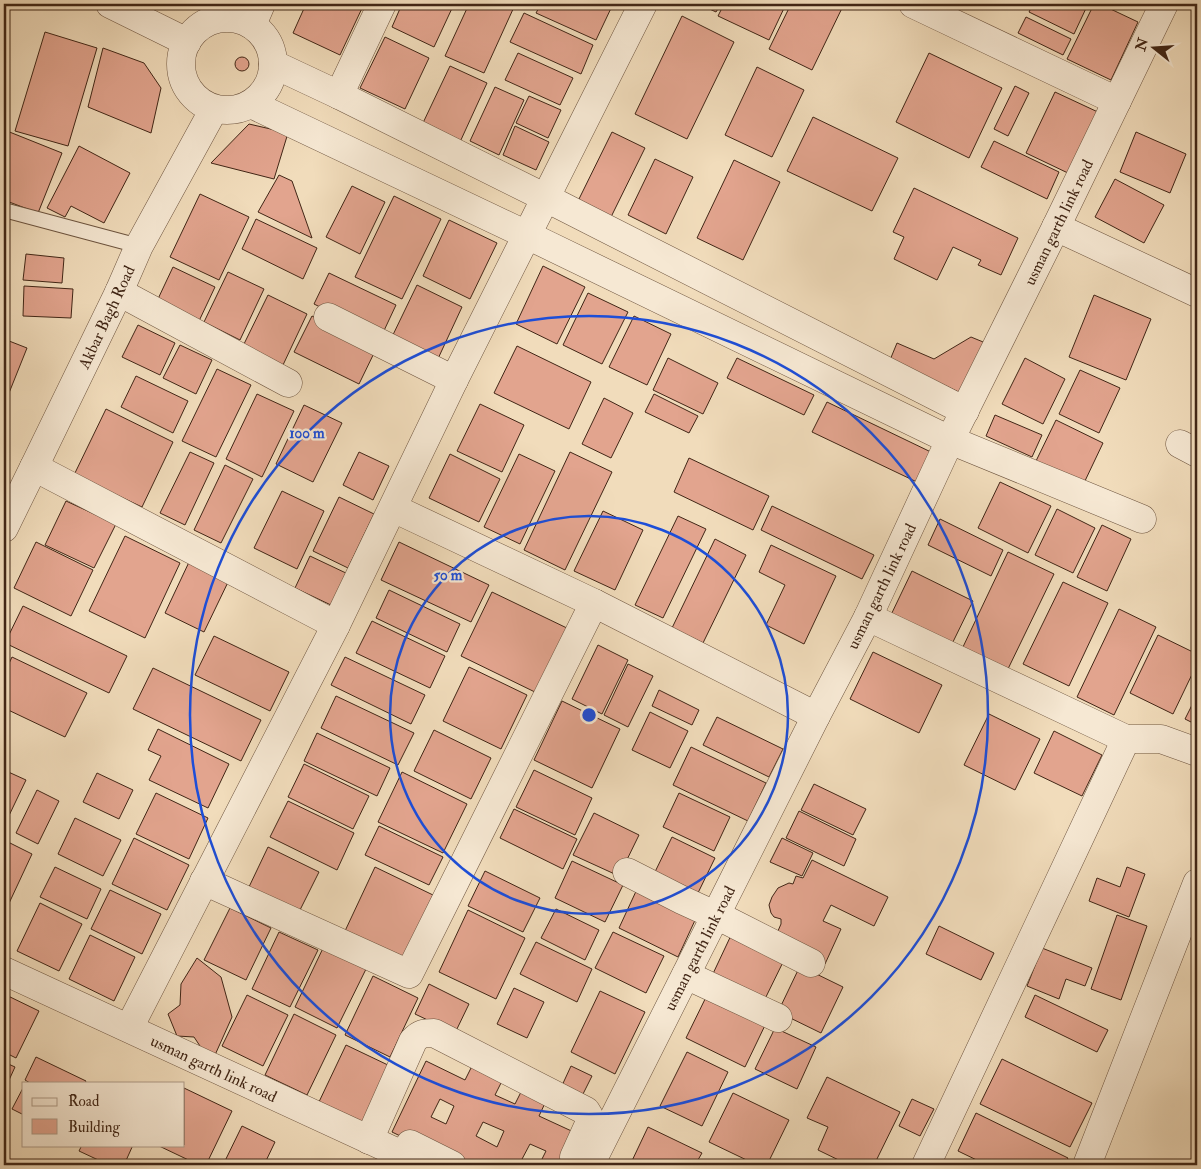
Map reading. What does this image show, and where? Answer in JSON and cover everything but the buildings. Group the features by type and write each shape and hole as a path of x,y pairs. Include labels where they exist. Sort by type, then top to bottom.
{"street":[{"path":"110,4 187,42"},
{"path":"339,95 382,4"},
{"path":"129,1028 336,625 423,442 643,4"},
{"path":"913,4 1117,101"},
{"name":"usman garth link road","path":"590,1165 816,716 868,617 950,440 1164,4"},
{"path":"257,14 262,34 270,45 273,58 273,71 269,85 262,95 251,104 240,109 214,109 202,103 191,94 184,82 182,55 187,42 196,30 209,22 223,18 239,19 257,14"},
{"path":"273,64 546,198 965,411"},
{"path":"251,104 527,235 950,440 1142,519"},
{"name":"Akbar Bagh Road","path":"5,524 119,292 139,246 214,109"},
{"path":"1056,227 1197,293"},
{"path":"119,292 288,383"},
{"path":"328,317 454,380"},
{"path":"34,467 336,625"},
{"path":"393,508 594,603 816,716"},
{"path":"204,881 409,974 594,603"},
{"path":"868,617 1126,739 1161,739 1197,752"},
{"path":"926,1165 1126,739"},
{"path":"627,872 811,963"},
{"path":"1087,1165 1197,883"},
{"name":"usman garth link road","path":"4,971 129,1028 372,1133 424,1165"},
{"path":"686,975 778,1018"},
{"path":"452,1165 372,1133 413,1041 425,1033 434,1033 586,1111 590,1124 571,1165"}],"lane":[{"path":"4,210 139,246"}]}
